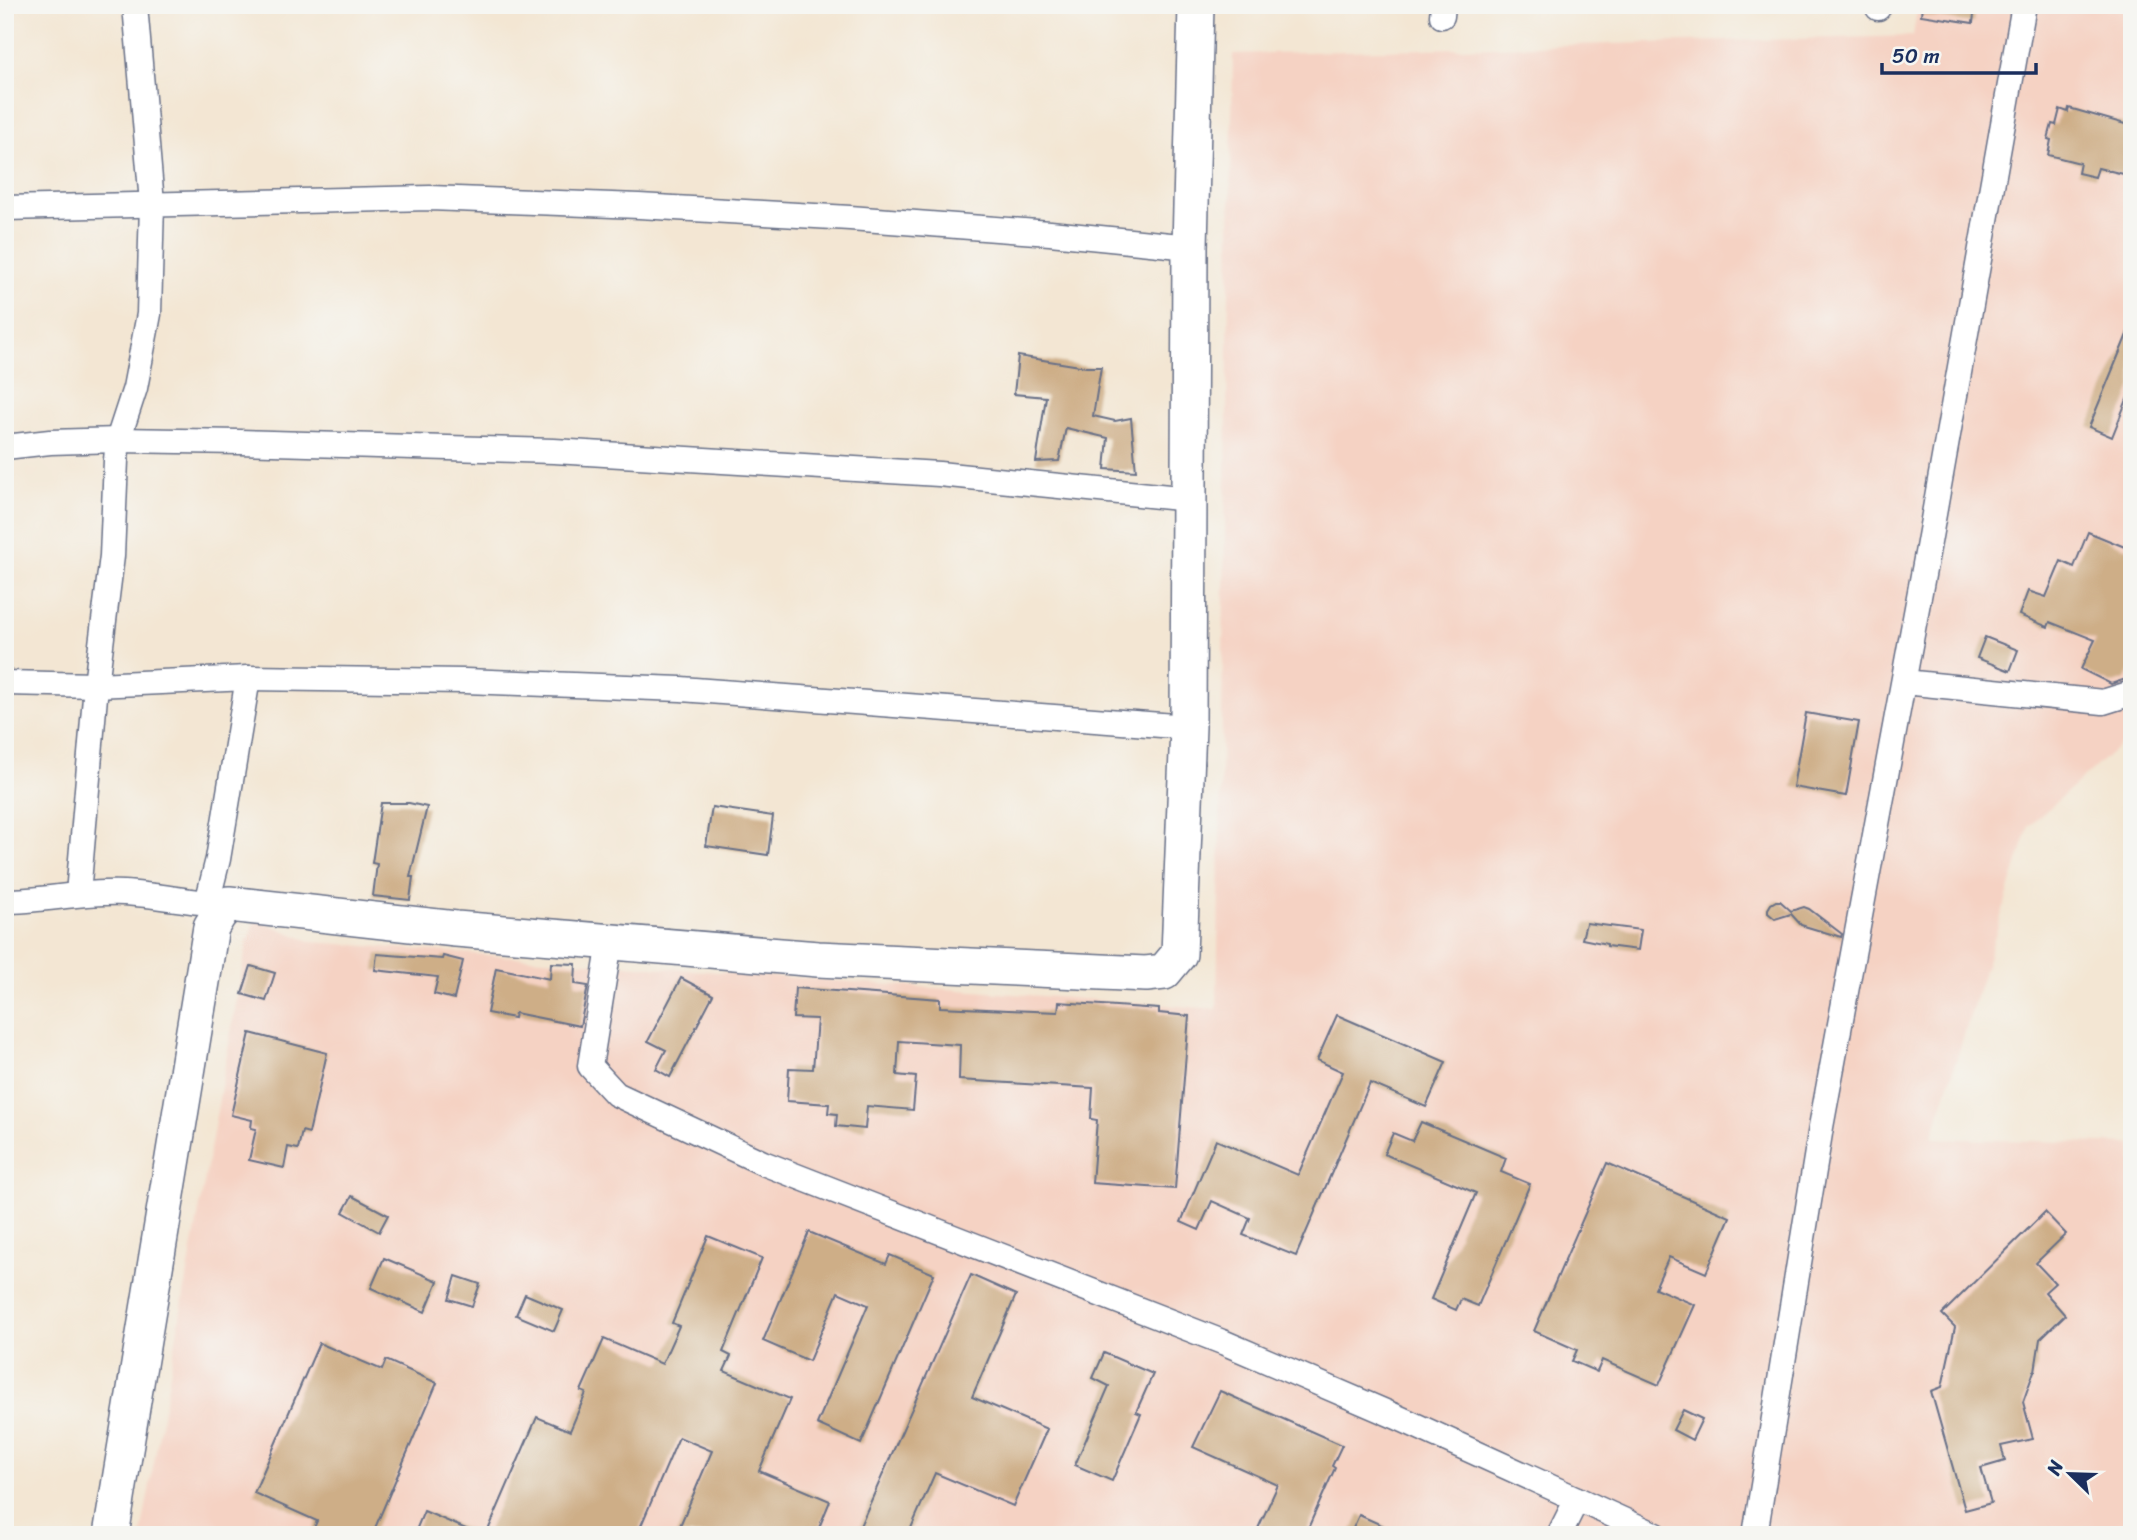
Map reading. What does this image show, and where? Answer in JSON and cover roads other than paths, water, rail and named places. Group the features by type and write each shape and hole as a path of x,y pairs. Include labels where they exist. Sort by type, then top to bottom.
{"main road":[{"path":"111,1535 211,927 219,914 218,904 456,929 818,959 1146,974 1164,972 1179,954 1188,727 1190,247 1196,5"}],"street":[{"path":"78,894 96,685 113,556 118,440 135,388 149,314 152,203 135,5"},
{"path":"1755,1535 1821,1127 1904,682 2024,5"},
{"path":"5,208 430,198 850,218 1190,247"},
{"path":"5,447 50,442 118,440 568,452 939,474 1189,499"},
{"path":"5,901 123,893 218,904 218,859 248,678"},
{"path":"5,683 96,685 248,678 465,681 681,689 1188,727"},
{"path":"1904,682 2103,702 2132,708"},
{"path":"2103,702 2132,693"},
{"path":"610,942 590,1066 616,1094 763,1163 1225,1343 1656,1535"},
{"path":"1559,1535 1577,1499"}]}
